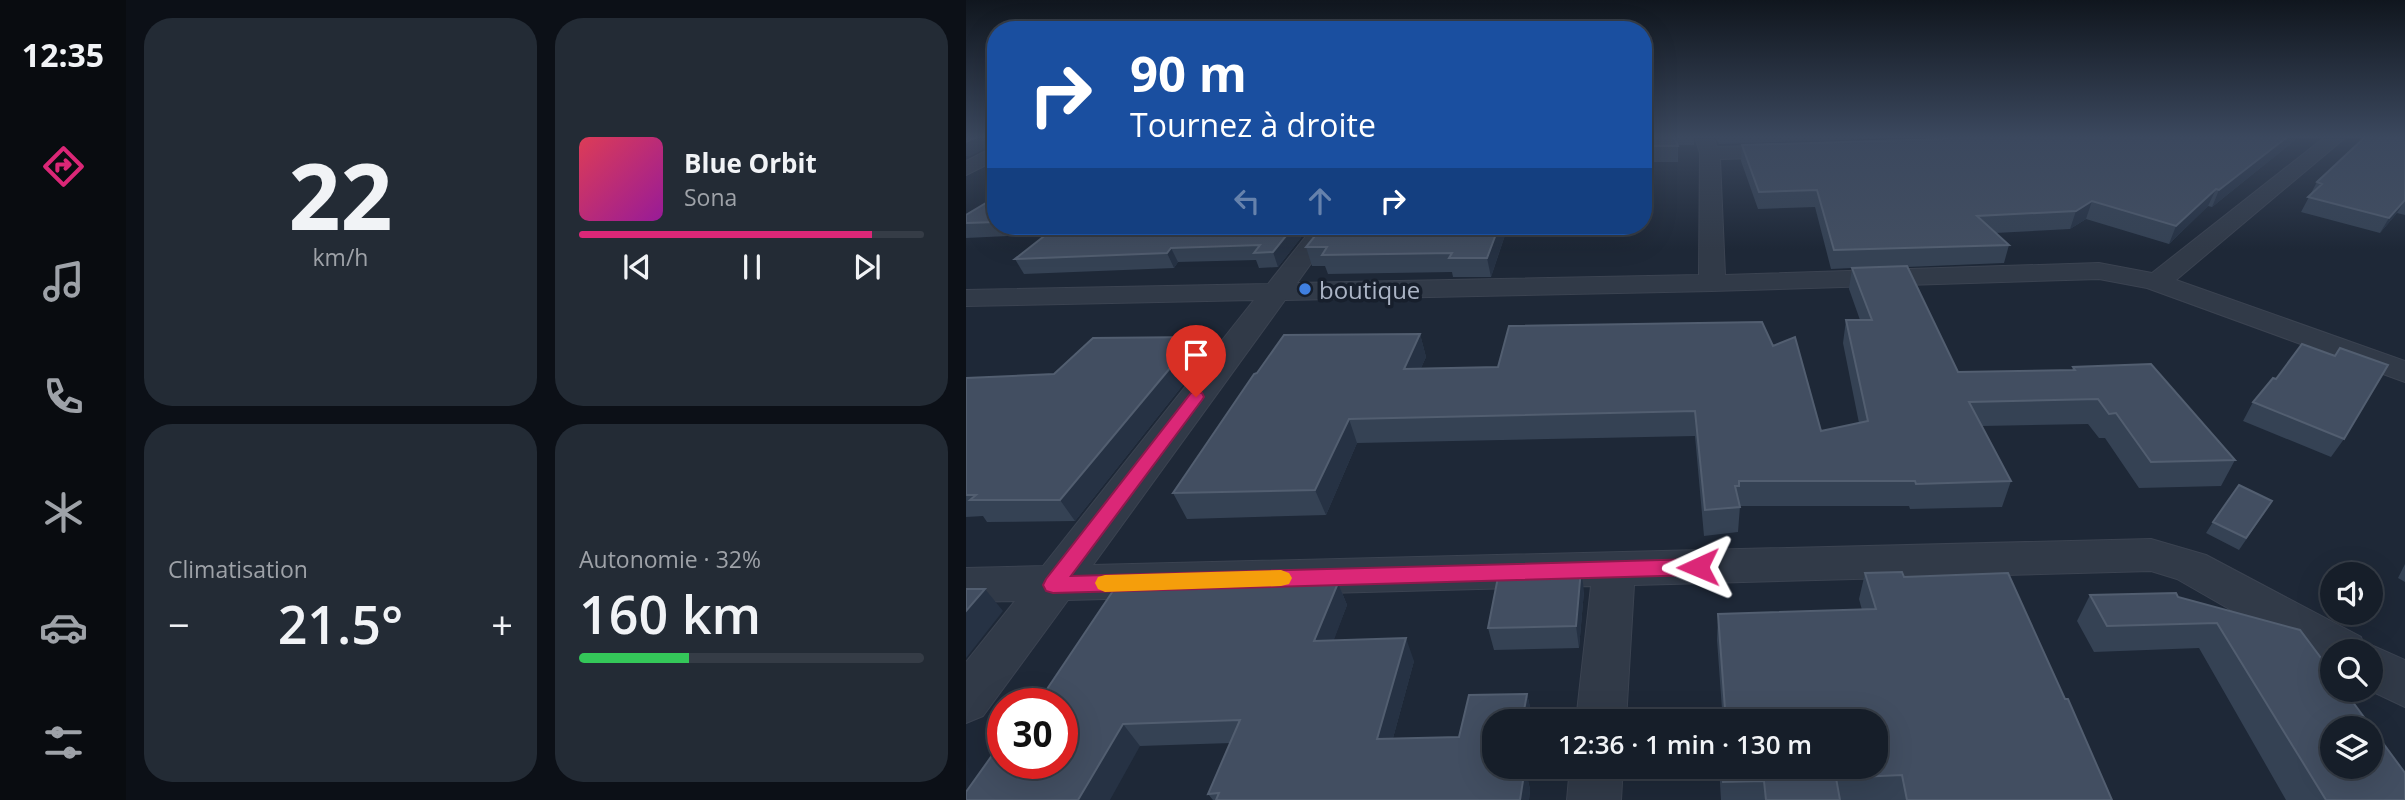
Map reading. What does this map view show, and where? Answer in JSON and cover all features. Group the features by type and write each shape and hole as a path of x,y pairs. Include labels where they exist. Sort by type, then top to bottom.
{"street":[{"path":"1708,174 1712,283"},
{"path":"2157,282 2291,174"},
{"path":"966,700 1319,235"},
{"path":"966,298 1712,283 2099,271 2127,274 2157,282 2405,372"},
{"path":"966,585 1053,585 2151,555 2191,567 2322,639"},
{"path":"1602,709 1614,569"},
{"path":"2383,673 2405,685"},
{"path":"1594,800 1596,779"}],"building":[{"path":"1753,174 2239,174 2219,190 2216,189 2176,226 2092,201 2076,211 1977,216 2009,245 1834,250 1817,190 1759,192"},
{"path":"2325,174 2405,174 2405,200 2389,218 2308,197 2322,184 2317,182"},
{"path":"987,202 987,222 966,223 966,215"},
{"path":"1046,235 1287,235 1273,252 1254,253 1260,245 1171,248 1167,253 1015,259"},
{"path":"1316,235 1496,235 1487,258 1449,258 1452,253 1322,255 1327,247 1306,247"},
{"path":"1907,266 1958,372 2075,370 2073,367 2151,364 2235,460 2151,462 2116,413 2109,414 2098,399 1969,402 2011,481 1916,484 1915,481 1739,481 1739,486 1735,486 1740,507 1705,510 1695,411 1349,419 1315,490 1173,493 1254,374 1284,335 1420,334 1404,369 1498,367 1509,326 1762,322 1773,346 1795,337 1821,431 1868,421 1846,320 1872,320 1852,268"},
{"path":"1196,337 1060,500 970,500 976,495 966,495 966,378 1054,374 1093,338"},
{"path":"2302,344 2335,356 2340,348 2388,365 2344,439 2253,402 2273,378 2276,379"},
{"path":"2239,485 2272,501 2246,538 2213,522"},
{"path":"1581,569 1576,626 1488,628 1499,572"},
{"path":"1902,572 1904,577 2008,573 2112,800 1907,800 1902,775 1888,776 1888,709 1725,709 1718,614 1876,609 1865,573"},
{"path":"1338,583 1314,641 1406,638 1377,739 1459,737 1469,695 1527,694 1524,709 1482,709 1482,779 1523,779 1520,800 1216,800 1219,793 1208,794 1240,720 1123,724 1078,800 966,800 966,792 987,762 987,779 1078,779 1078,688 1048,688 1117,585"},
{"path":"966,589 985,589 966,611"},
{"path":"2176,593 2178,597 2300,630 2320,657 2320,702 2353,702 2363,716 2320,716 2320,779 2383,779 2383,743 2405,773 2405,800 2326,800 2217,623 2107,626 2090,595"},
{"path":"1723,779 1836,779 1840,800 1766,800 1764,781 1723,782"}],"slow traffic":[{"path":"1105,583 1281,578"}],"place":[{"name":"boutique","path":"1305,289"}],"route":[{"path":"1196,397 1053,585 1698,567"}]}
